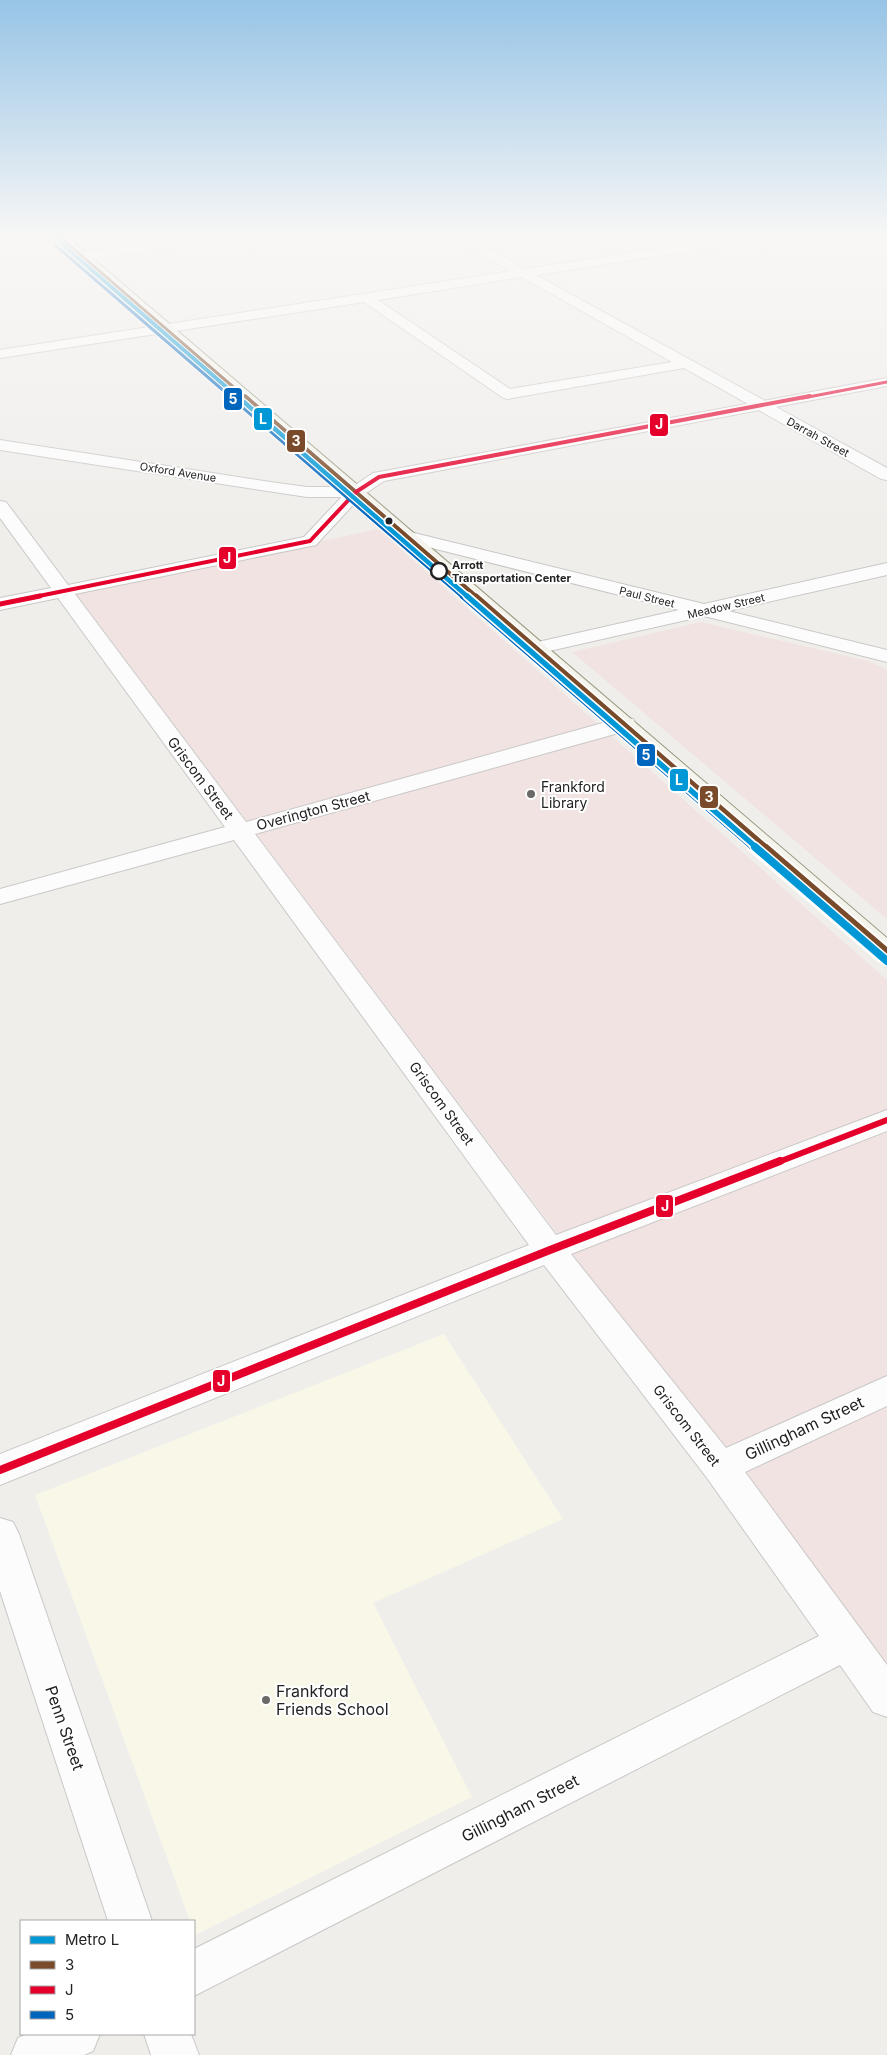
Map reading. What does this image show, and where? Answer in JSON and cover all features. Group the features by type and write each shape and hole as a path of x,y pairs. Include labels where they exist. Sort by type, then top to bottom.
{"main road":[{"path":"171,334 887,951"}],"street":[{"path":"0,354 127,334"},
{"path":"420,334 508,394 684,364"},
{"name":"Darrah Street","path":"630,334 887,475"},
{"path":"0,604 310,541 356,492 378,477 887,382"},
{"name":"Oxford Avenue","path":"0,445 307,492 356,492"},
{"name":"Griscom Street","path":"0,506 550,1250 720,1467 887,1698"},
{"name":"Paul Street","path":"406,536 887,656"},
{"name":"Meadow Street","path":"536,648 887,569"},
{"name":"Overington Street","path":"0,897 625,724"},
{"path":"0,1470 550,1250 887,1120"},
{"name":"Gillingham Street","path":"720,1467 887,1390"},
{"name":"Penn Street","path":"0,1534 130,1920"},
{"name":"Gillingham Street","path":"195,1972 846,1642"},
{"path":"35,2055 74,2035"},
{"path":"168,2035 175,2055"}],"shaded area":[{"path":"378,529 887,980 887,1672 76,594"},
{"path":"701,622 868,661 887,670 887,919 572,652"},
{"name":"Frankford Friends School","path":"444,1334 563,1519 373,1603 472,1797 195,1935 195,1920 190,1920 35,1495"}],"metro line":[{"name":"L","path":"165,334 887,961"}],"transit line":[{"name":"5","path":"158,334 881,958"},
{"name":"3","path":"172,334 887,951"},
{"name":"J","path":"0,604 310,541 356,492 379,477 887,382"},
{"name":"J","path":"0,1470 550,1250 887,1120"}],"place":[{"name":"Arrott Transportation Center","path":"439,571"},
{"name":"Frankford Library","path":"531,794"},
{"name":"Frankford Friends School","path":"266,1700"}]}
